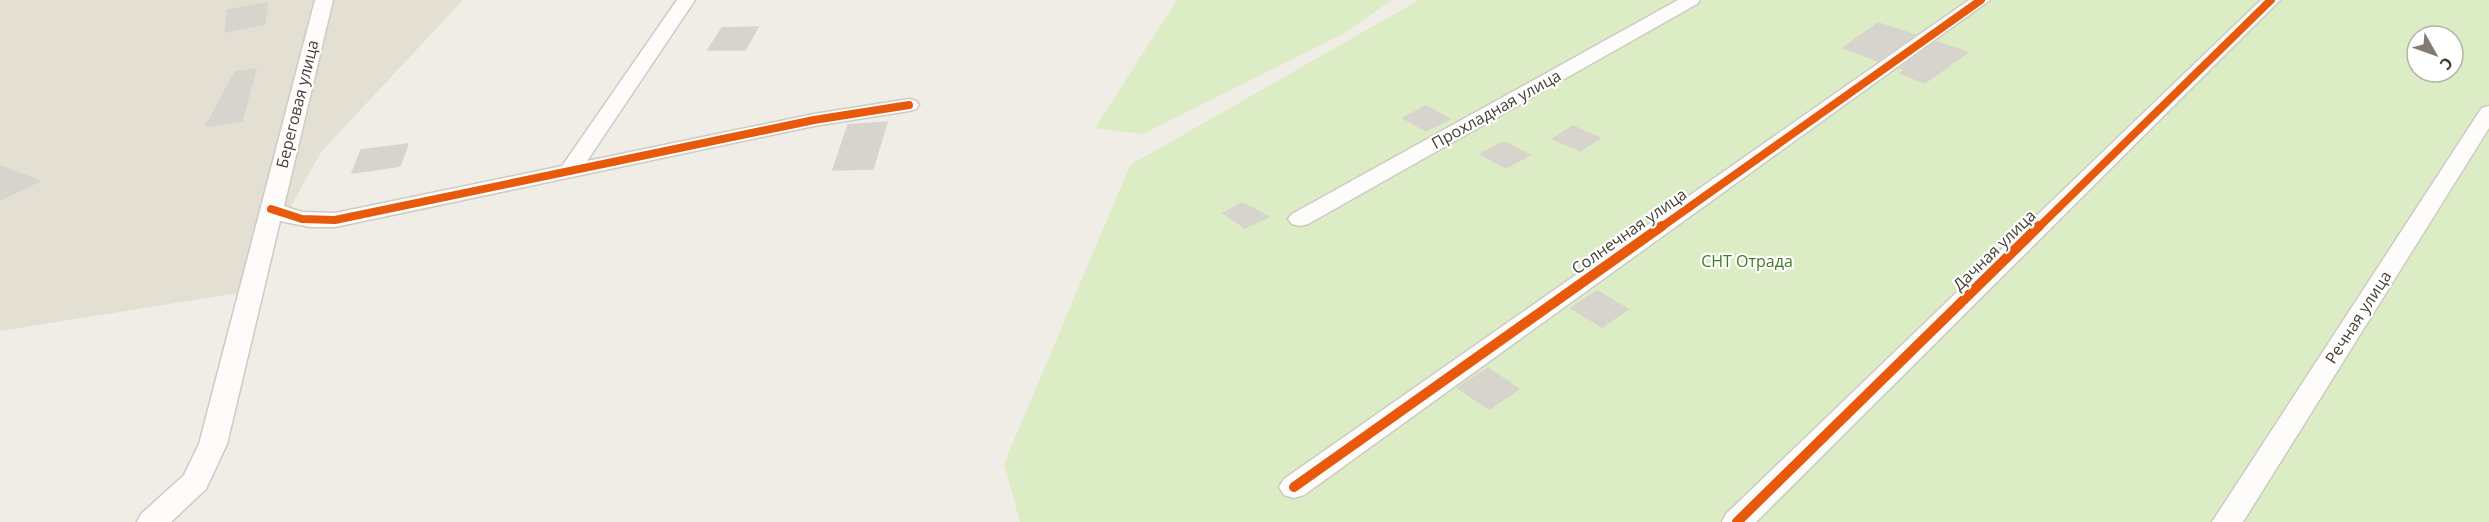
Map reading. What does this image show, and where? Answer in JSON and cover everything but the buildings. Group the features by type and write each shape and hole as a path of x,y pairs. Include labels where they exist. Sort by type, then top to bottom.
{"street":[{"name":"Береговая улица","path":"152,522 196,481 213,444 324,0"},
{"path":"569,171 686,0"},
{"name":"Прохладная улица","path":"1300,219 1692,0"},
{"name":"Солнечная улица","path":"1294,487 1981,0"},
{"name":"Дачная улица","path":"1737,522 2271,0"},
{"path":"272,208 289,218 307,222 335,220 814,120 909,105"},
{"name":"Речная улица","path":"2227,522 2489,112"}],"shaded area":[{"path":"0,0 463,0 321,152 244,292 0,331"}],"green space":[{"path":"1177,0 1392,0 1343,34 1143,134 1095,128"},
{"name":"СНТ Отрада","path":"1419,0 2489,0 2489,522 1020,522 1004,464 1130,165"}],"cycle path":[{"path":"1294,487 1981,0"},
{"path":"1737,522 2271,0"},
{"path":"271,209 302,219 335,220 814,120 909,105"}]}
